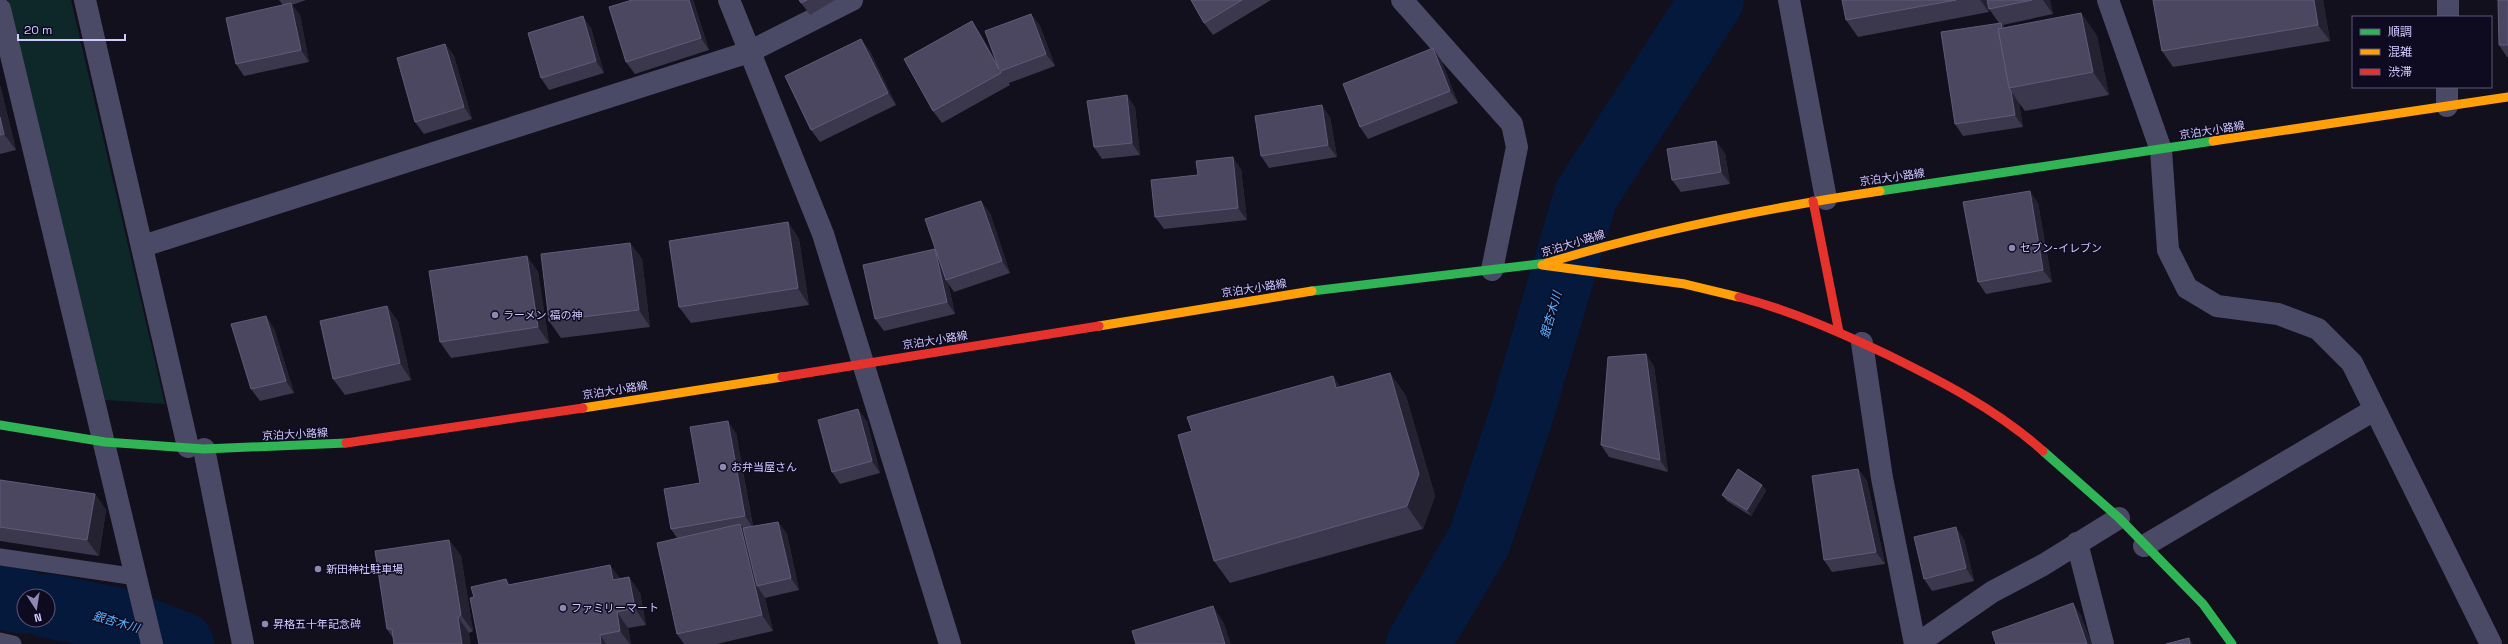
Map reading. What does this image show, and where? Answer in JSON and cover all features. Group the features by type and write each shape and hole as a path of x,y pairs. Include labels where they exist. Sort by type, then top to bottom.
{"main road":[{"name":"京泊大小路線","path":"0,425 105,442 196,448 266,448 359,442 865,364 1309,291 1542,265 1609,244 1819,200 2162,150 2447,97 2508,97"},
{"path":"1819,200 1839,332"},
{"path":"1542,265 1685,284 1762,303 1839,332 1941,381 1991,411 2040,448 2120,518 2144,546 2203,604 2232,644"}],"street":[{"path":"86,0 143,246 196,448 242,640"},
{"path":"729,0 823,234 865,364 950,644"},
{"path":"143,246 749,52 852,0"},
{"path":"1402,0 1512,124 1517,147 1492,270"},
{"path":"1789,0 1819,200"},
{"path":"2108,0 2162,150 2168,250 2187,288 2217,306 2278,314 2318,329 2352,362 2374,410 2491,644"},
{"path":"2448,0 2448,16"},
{"path":"0,10 105,442 152,644"},
{"path":"1862,343 1882,478 1916,644 1992,592 2120,518"},
{"path":"2144,546 2374,410"},
{"path":"2077,544 2103,644"}],"lane":[{"path":"0,557 139,586"},
{"path":"0,641 13,644"}],"green space":[{"path":"8,0 71,0 165,404 105,400"}],"building":[{"path":"632,0 689,0 701,38 626,62 609,7"},
{"path":"799,0 807,0 801,3"},
{"path":"1191,0 1242,0 1204,23"},
{"path":"1842,0 1956,0 1846,20"},
{"path":"1987,0 2032,0 1989,9"},
{"path":"2153,0 2314,0 2318,25 2162,51"},
{"path":"2498,0 2508,0 2508,45 2499,45"},
{"path":"291,3 301,50 236,64 226,18"},
{"path":"2081,13 2093,72 2009,88 1998,29"},
{"path":"1031,14 1046,54 1001,71 1001,73 933,111 904,59 972,21 999,69 985,31"},
{"path":"583,16 596,61 541,78 528,33"},
{"path":"2001,23 2002,28 1998,29 2015,115 1955,124 1941,32"},
{"path":"861,39 888,93 811,130 785,76"},
{"path":"445,44 464,107 415,122 397,58"},
{"path":"1433,48 1450,91 1360,127 1343,84"},
{"path":"1127,95 1132,143 1094,147 1087,101"},
{"path":"1322,105 1328,145 1261,156 1255,116"},
{"path":"0,117 4,134 0,135"},
{"path":"1716,141 1721,172 1672,180 1667,149"},
{"path":"1233,157 1238,208 1155,217 1151,180 1198,175 1196,161"},
{"name":"セブン-イレブン","path":"2030,191 2043,270 1978,282 1963,202"},
{"path":"981,201 1002,261 946,280 925,219"},
{"path":"788,222 798,288 679,307 669,241"},
{"path":"630,243 639,310 549,321 541,254"},
{"path":"935,249 947,302 875,319 863,265"},
{"name":"ラーメン 福の神","path":"527,256 538,327 440,342 429,271"},
{"path":"387,306 400,363 333,379 320,321"},
{"path":"266,316 286,381 251,389 231,324"},
{"path":"1646,354 1660,460 1601,445 1608,357"},
{"path":"1390,373 1419,474 1407,506 1214,561 1178,435 1192,431 1187,417 1333,376 1336,388"},
{"path":"858,409 872,461 832,472 818,420"},
{"name":"お弁当屋さん","path":"728,421 745,516 671,529 664,489 700,483 690,427"},
{"path":"1738,469 1762,485 1747,510 1722,495"},
{"path":"1858,469 1876,552 1824,560 1812,476"},
{"path":"0,480 95,494 87,540 0,527"},
{"path":"778,522 791,578 757,586 743,528"},
{"path":"740,524 762,615 677,634 657,543"},
{"path":"1956,527 1966,568 1924,579 1914,537"},
{"path":"449,540 461,615 458,617 462,644 394,644 392,629 387,629 375,551"},
{"name":"ファミリーマート","path":"610,565 613,580 629,577 635,608 617,612 620,631 600,635 601,644 479,644 470,598 474,597 471,587 506,579 508,585"},
{"path":"2073,603 2087,644 1996,644 1992,632"},
{"path":"1213,606 1225,644 1136,644 1132,631"},
{"path":"2189,638 2190,644 2166,644"}],"waterway":[{"name":"銀杏木川","path":"1418,644 1479,541 1521,416 1586,195 1712,0"},
{"name":"銀杏木川","path":"0,597 16,600"},
{"name":"銀杏木川","path":"56,608 119,620 182,644"}],"traffic: fast":[{"path":"1880,191 2213,141"},
{"path":"1312,291 1547,263"},
{"path":"0,425 105,442 204,449 346,443"},
{"path":"2043,451 2119,518 2203,604 2232,644"}],"traffic: slow":[{"path":"2213,141 2508,97"},
{"path":"1547,263 1670,230 1796,205 1880,191"},
{"path":"1542,265 1685,284 1739,297"},
{"path":"1099,326 1312,291"},
{"path":"583,408 782,377"}],"traffic: jam":[{"path":"1813,201 1839,332"},
{"path":"1739,297 1777,308 1814,322 1907,364 1947,385 1987,409 2043,451"},
{"path":"782,377 1099,326"},
{"path":"346,443 583,408"}],"place":[{"name":"セブン-イレブン","path":"2012,248"},
{"name":"ラーメン 福の神","path":"495,315"},
{"name":"お弁当屋さん","path":"723,467"},
{"name":"新田神社駐車場","path":"318,569"},
{"name":"ファミリーマート","path":"563,608"},
{"name":"昇格五十年記念碑","path":"265,624"}]}
